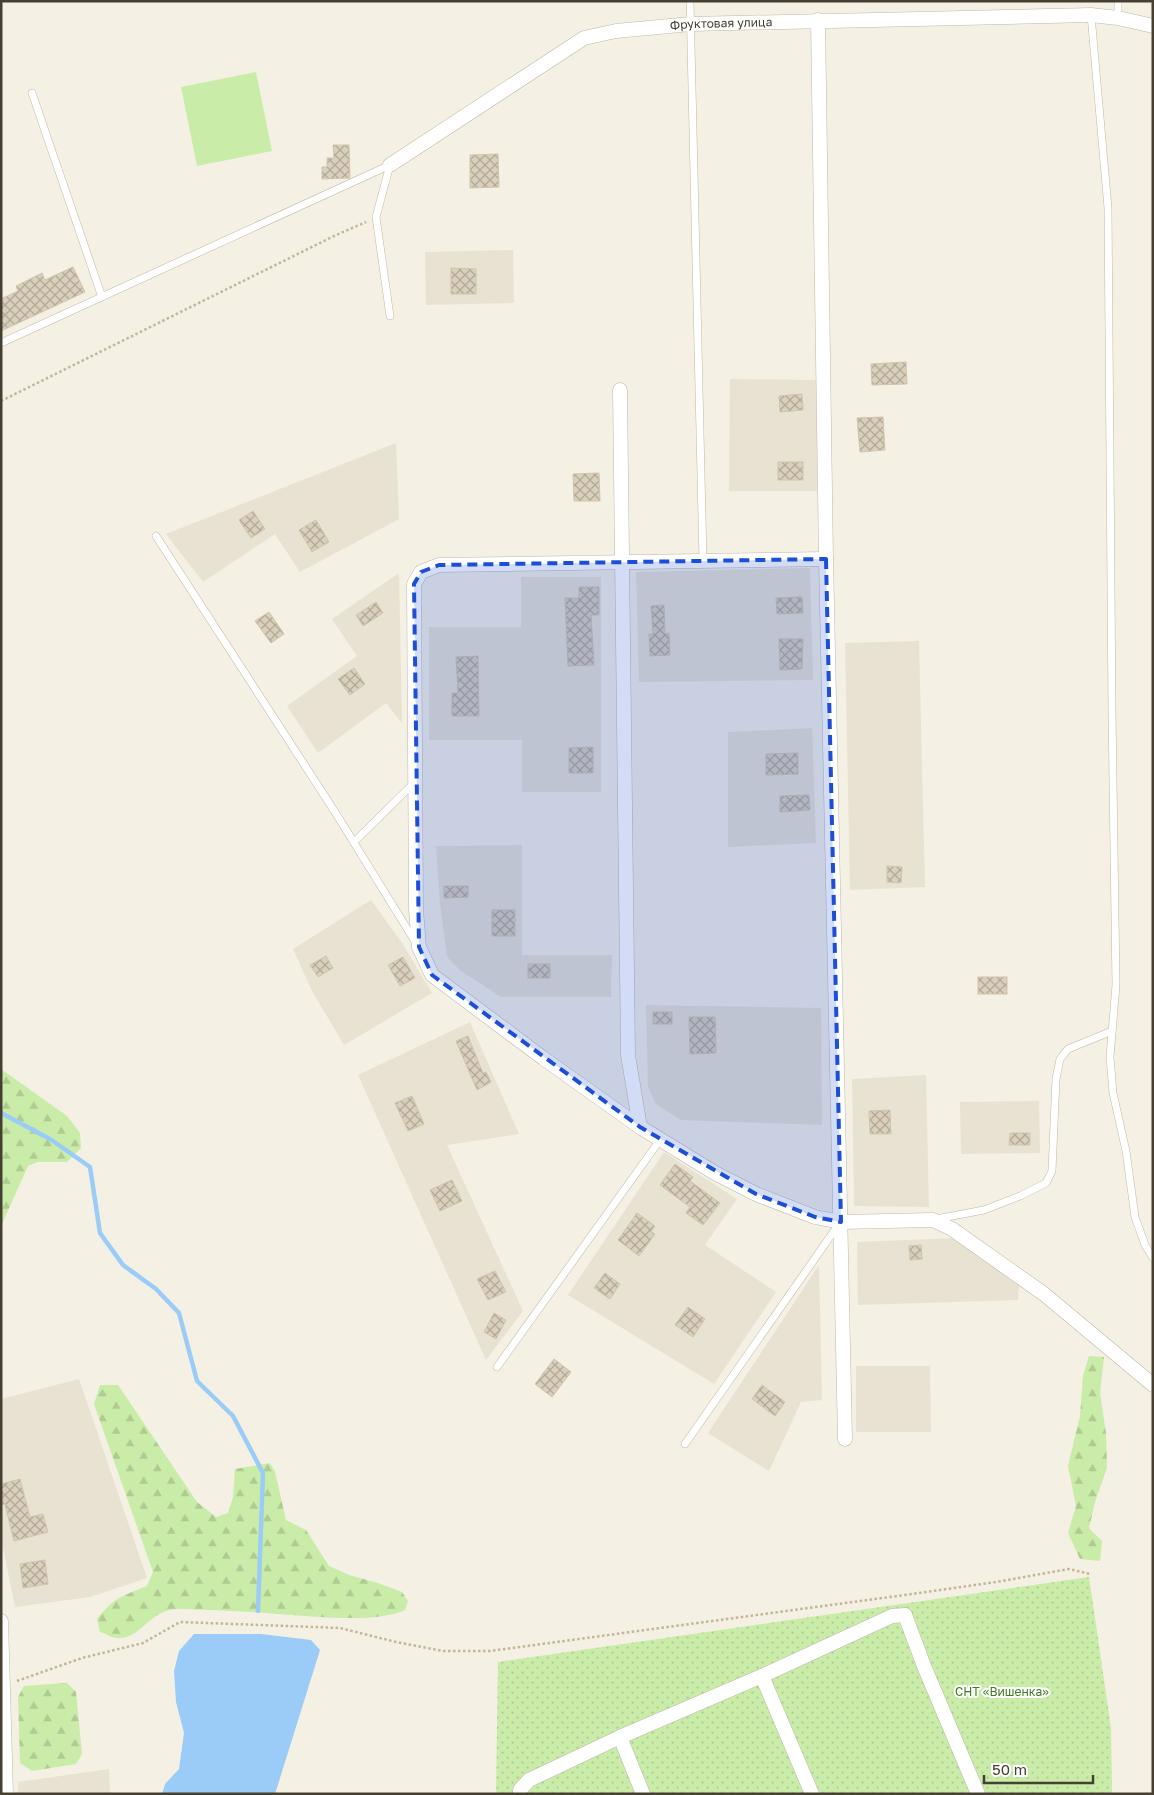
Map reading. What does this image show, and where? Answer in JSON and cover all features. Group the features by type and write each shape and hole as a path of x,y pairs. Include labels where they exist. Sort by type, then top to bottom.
{"street":[{"name":"Фруктовая улица","path":"390,165 584,38 616,31 691,24 1091,15 1118,18 1153,26"},
{"path":"818,20 826,559 845,1438"},
{"path":"620,390 628,1055 640,1127"},
{"path":"826,559 439,565 421,572 414,584 416,909 419,947 432,975 542,1058 640,1127 715,1173 756,1194 815,1217 841,1222 933,1220 952,1229 1044,1294 1153,1385"},
{"path":"520,1794 520,1790 529,1780 620,1737 762,1676 892,1616 905,1616 978,1794"},
{"path":"1,1621 6,1794"},
{"path":"762,1676 812,1794"},
{"path":"620,1737 643,1794"}],"lane":[{"path":"690,1 703,561"},
{"path":"1118,1 1118,18"},
{"path":"1091,15 1108,208 1116,985 1110,1058 1113,1093 1126,1151 1135,1217 1145,1245 1153,1258"},
{"path":"32,93 102,298"},
{"path":"390,165 376,217 390,316"},
{"path":"1,343 390,165"},
{"path":"156,536 354,842 419,947"},
{"path":"354,842 415,782"},
{"path":"933,1220 984,1210 1020,1196 1046,1182 1052,1171 1056,1079 1060,1059 1068,1050 1112,1031"},
{"path":"497,1367 660,1140"},
{"path":"685,1444 841,1222"}],"path":[{"path":"1,401 376,217"},
{"path":"4,1686 49,1668 143,1643 180,1622 340,1628 442,1651 490,1651 931,1592 1069,1569 1090,1574"}],"highlighted area":[{"path":"826,559 841,1222 815,1217 756,1194 640,1127 432,975 419,947 414,584 421,572 439,565"}],"shaded area":[{"path":"513,250 514,303 426,305 425,252"},
{"path":"730,379 817,380 817,491 729,491"},
{"path":"396,443 399,519 300,572 275,534 203,582 166,534"},
{"path":"810,568 813,680 639,682 636,572"},
{"path":"399,573 402,723 386,703 318,753 287,706 357,656 332,619"},
{"path":"521,577 601,577 601,792 522,792 522,740 429,740 429,627 521,627"},
{"path":"919,641 925,887 850,890 845,643"},
{"path":"812,728 816,843 728,847 728,732"},
{"path":"522,845 522,955 612,955 611,997 501,997 461,971 447,957 440,904 436,846"},
{"path":"371,900 402,943 432,993 344,1045 312,991 293,949"},
{"path":"646,1005 821,1008 822,1125 681,1120 656,1104 648,1087"},
{"path":"470,1022 519,1134 447,1145 523,1311 486,1360 358,1075"},
{"path":"926,1075 929,1207 854,1206 852,1079"},
{"path":"1039,1101 1040,1153 961,1154 960,1102"},
{"path":"664,1152 737,1199 705,1245 776,1292 714,1384 568,1295"},
{"path":"956,1238 1019,1285 1018,1300 858,1305 857,1242"},
{"path":"819,1265 822,1400 801,1402 769,1471 708,1433"},
{"path":"856,1366 930,1366 931,1432 856,1432"},
{"path":"79,1379 147,1578 90,1597 15,1607 1,1538 1,1399"},
{"path":"109,1769 110,1794 18,1794 18,1782"}],"green space":[{"path":"256,72 272,151 197,166 181,87"},
{"path":"1,1069 67,1116 80,1133 81,1148 67,1162 38,1162 28,1166 1,1226"},
{"path":"1089,1356 1104,1357 1100,1393 1106,1433 1107,1468 1095,1502 1089,1528 1102,1541 1100,1561 1080,1559 1068,1533 1076,1506 1068,1466 1080,1416 1083,1376"},
{"path":"100,1385 118,1385 197,1502 216,1517 228,1513 233,1497 235,1469 270,1463 275,1472 286,1520 306,1530 329,1566 349,1575 402,1592 408,1601 405,1610 377,1617 342,1618 178,1609 168,1610 160,1614 126,1637 116,1638 100,1632 97,1619 108,1606 119,1598 147,1586 153,1572 94,1404"},
{"name":"СНТ «Вишенка»","path":"1089,1577 1111,1728 1112,1794 496,1794 498,1662"},
{"path":"67,1683 76,1692 82,1754 76,1764 32,1771 20,1763 18,1697 24,1686"}],"water":[{"path":"194,1634 261,1634 311,1640 320,1650 275,1794 162,1794 165,1784 179,1769 184,1733 176,1702 174,1671 179,1651"}],"building":[{"path":"333,145 349,145 350,178 322,179 322,167 327,167 327,158 334,158"},
{"path":"498,154 499,187 470,188 470,155"},
{"path":"73,267 85,292 1,331 1,299 18,291 16,286 42,273 45,280"},
{"path":"451,268 476,269 476,294 451,294"},
{"path":"906,362 907,384 872,385 871,364"},
{"path":"802,394 803,410 780,412 779,396"},
{"path":"883,417 885,450 860,452 857,418"},
{"path":"778,462 803,462 803,480 778,480"},
{"path":"599,473 600,501 574,501 573,474"},
{"path":"253,511 265,529 251,538 239,520"},
{"path":"316,520 329,542 312,552 299,530"},
{"path":"579,587 599,587 599,615 591,615 594,665 568,666 565,598 579,598"},
{"path":"802,597 803,613 777,614 776,598"},
{"path":"376,602 383,613 363,626 356,615"},
{"path":"664,605 665,634 669,633 670,655 650,656 649,634 653,634 651,606"},
{"path":"269,612 284,634 271,643 255,621"},
{"path":"779,639 803,639 802,669 780,670"},
{"path":"478,656 479,716 452,716 452,693 458,693 456,657"},
{"path":"354,668 365,684 350,695 338,679"},
{"path":"593,747 593,773 569,773 569,748"},
{"path":"798,753 798,774 766,775 766,754"},
{"path":"809,795 810,810 780,812 780,796"},
{"path":"887,866 902,867 901,883 887,882"},
{"path":"444,886 468,886 468,897 444,898"},
{"path":"492,910 515,910 515,936 492,936"},
{"path":"326,956 333,968 318,977 310,965"},
{"path":"403,957 415,978 400,986 388,965"},
{"path":"528,964 550,964 550,978 528,978"},
{"path":"978,977 1007,977 1007,994 978,994"},
{"path":"653,1012 672,1012 672,1024 653,1024"},
{"path":"689,1017 715,1017 716,1053 690,1054"},
{"path":"468,1036 483,1073 486,1072 491,1082 477,1090 456,1041"},
{"path":"412,1096 424,1124 408,1131 395,1103"},
{"path":"890,1110 891,1134 870,1134 869,1111"},
{"path":"1010,1133 1030,1133 1030,1145 1009,1145"},
{"path":"675,1164 693,1177 690,1181 720,1203 703,1225 686,1213 690,1207 660,1185"},
{"path":"452,1180 462,1201 440,1211 430,1190"},
{"path":"637,1213 655,1226 651,1232 655,1234 639,1256 618,1240"},
{"path":"921,1245 922,1259 910,1260 909,1246"},
{"path":"495,1271 506,1292 488,1300 477,1279"},
{"path":"605,1273 620,1284 610,1299 594,1288"},
{"path":"688,1307 705,1319 693,1337 675,1325"},
{"path":"494,1313 506,1320 496,1339 484,1332"},
{"path":"554,1359 571,1372 552,1397 535,1384"},
{"path":"762,1385 785,1402 775,1416 752,1399"},
{"path":"20,1479 30,1517 43,1514 48,1532 14,1541 5,1504 1,1505 1,1484"},
{"path":"45,1560 48,1584 23,1588 20,1564"}],"waterway":[{"path":"1,1113 50,1139 90,1167 100,1233 123,1265 156,1289 179,1313 197,1381 233,1416 263,1473 258,1611"}]}
